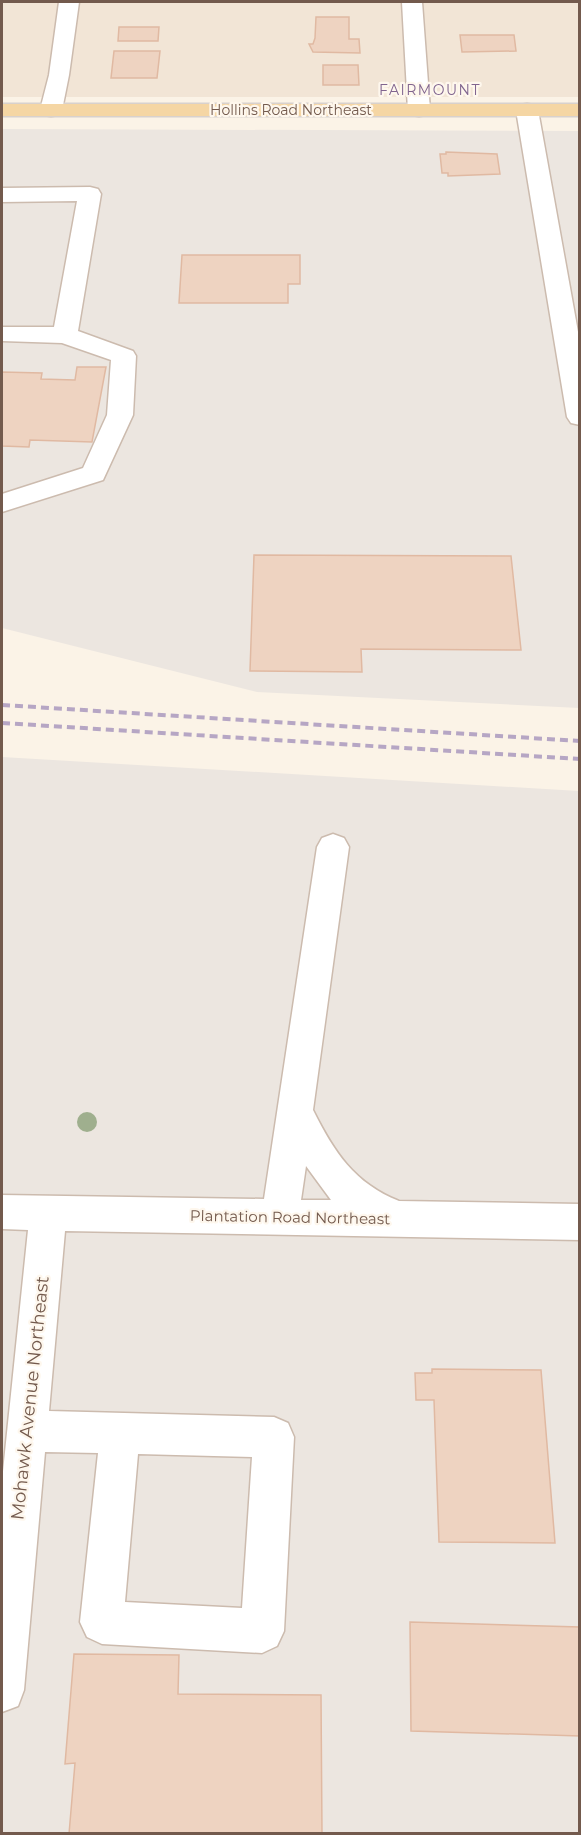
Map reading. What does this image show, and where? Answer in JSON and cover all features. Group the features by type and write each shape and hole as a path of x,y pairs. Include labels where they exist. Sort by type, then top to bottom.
{"main road":[{"name":"Hollins Road Northeast","path":"2,110 579,110"}],"street":[{"path":"51,110 59,75 69,2"},
{"path":"412,2 418,110"},
{"path":"527,110 579,417"},
{"path":"2,195 90,194 65,335"},
{"path":"2,334 65,335 124,356 120,414 94,474 2,503"},
{"path":"280,1217 333,847"},
{"path":"295,1109 314,1148 350,1193 362,1204 400,1220"},
{"name":"Plantation Road Northeast","path":"2,1212 579,1222"},
{"name":"Mohawk Avenue Northeast","path":"2,1690 48,1212"},
{"path":"27,1431 120,1433 274,1437 262,1631 102,1622 120,1433"}],"shaded area":[{"path":"2,2 579,2 579,97 2,97"},
{"path":"2,129 579,131 579,708 257,692 2,628"},
{"path":"2,757 579,791 579,1833 2,1833"}],"building":[{"path":"316,17 349,17 349,39 359,39 360,53 313,52 309,44 313,44 315,38"},
{"path":"119,27 159,27 158,41 118,41"},
{"path":"460,35 514,35 516,51 462,52"},
{"path":"114,51 160,51 157,78 111,78"},
{"path":"323,65 358,65 359,85 323,85"},
{"path":"446,152 497,154 500,174 448,176 448,173 442,173 440,154 446,154"},
{"path":"182,255 300,255 300,284 288,284 288,303 179,303"},
{"path":"77,367 106,367 92,442 30,440 29,447 2,446 2,372 42,373 41,379 75,380"},
{"path":"254,555 511,556 521,650 361,649 362,672 250,671"},
{"path":"432,1369 541,1370 555,1543 439,1542 434,1400 416,1400 415,1373 432,1373"},
{"path":"410,1622 580,1627 580,1736 411,1731"},
{"path":"74,1654 179,1655 178,1694 321,1695 322,1834 69,1834 75,1763 65,1764"}],"railway":[{"path":"2,705 580,741"},
{"path":"2,723 580,759"}],"district":[{"name":"FAIRMOUNT","path":"430,90"}]}
